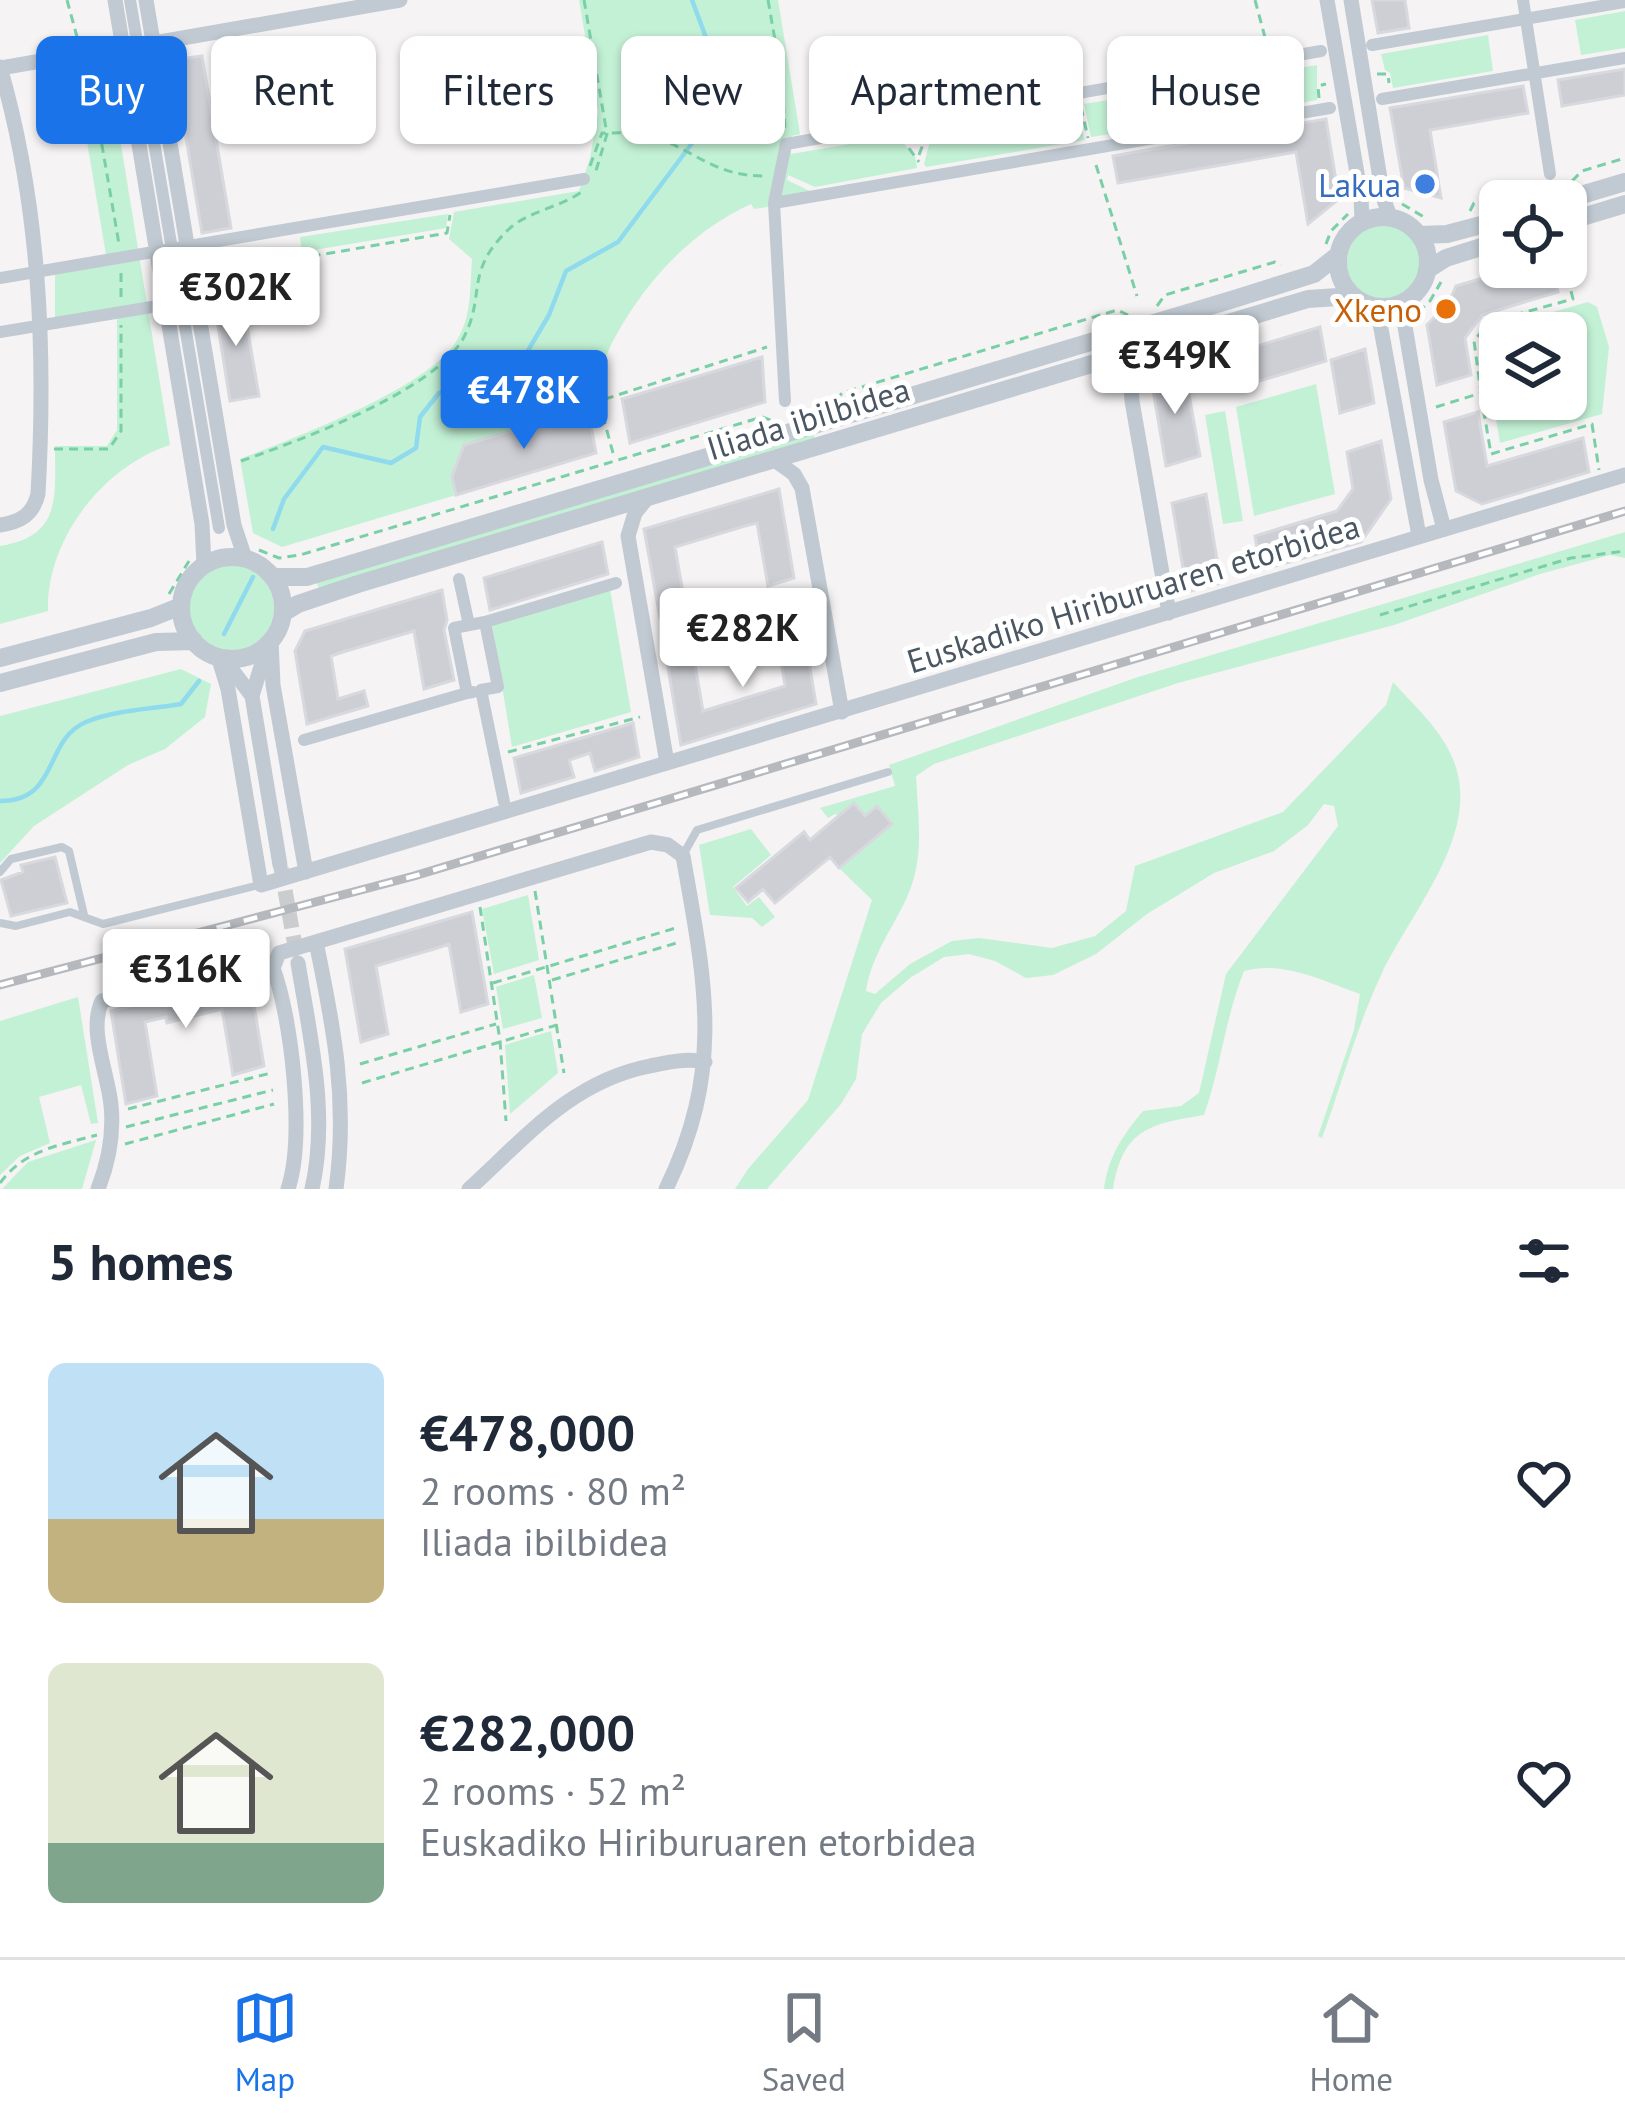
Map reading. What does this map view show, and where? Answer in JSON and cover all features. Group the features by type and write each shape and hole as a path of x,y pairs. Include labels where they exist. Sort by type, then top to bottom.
{"street":[{"path":"115,0 120,36"},
{"path":"130,0 172,249"},
{"path":"146,0 153,36"},
{"path":"187,37 400,0"},
{"path":"1327,0 1361,213 1330,255 1353,296 1402,311"},
{"path":"1351,0 1387,209 1406,224 1447,234 1479,226"},
{"path":"1523,0 1550,174"},
{"path":"1372,45 1625,2"},
{"path":"1304,54 1321,51"},
{"path":"1382,99 1625,58"},
{"path":"0,525 28,514 36,502 39,272 0,68 36,62"},
{"path":"1304,113 1330,108"},
{"path":"785,400 774,203 786,144 809,140"},
{"path":"146,144 172,249 193,276 234,525 247,550 282,594 283,614 252,696 280,865"},
{"path":"163,144 172,304 205,565"},
{"path":"774,203 1114,144"},
{"path":"0,278 584,179"},
{"path":"1587,189 1625,182"},
{"path":"1587,216 1625,204"},
{"path":"1361,213 1387,209"},
{"path":"1426,229 1428,258 1437,272"},
{"path":"1444,530 1402,311 1446,258 1479,248"},
{"name":"Iliada ibilbidea","path":"273,577 307,577 1257,292 1314,274 1330,255"},
{"name":"Iliada ibilbidea","path":"283,614 313,598 1324,295 1353,296"},
{"path":"0,332 172,304"},
{"path":"172,304 219,528"},
{"path":"1377,307 1418,536"},
{"path":"1135,352 1130,368 1132,401 1169,614"},
{"path":"773,459 794,474 802,488 842,712"},
{"name":"Euskadiko Hiriburuaren etorbidea","path":"261,885 1625,475"},
{"path":"648,497 634,513 628,536 667,763"},
{"path":"594,513 628,536"},
{"path":"247,550 205,565 188,582 181,606 194,641 220,657 252,696"},
{"path":"459,578 469,625"},
{"path":"504,802 454,628 616,584"},
{"path":"0,658 181,606"},
{"path":"304,740 498,687 485,622"},
{"path":"0,683 156,642 194,641"},
{"path":"220,657 252,655 270,642"},
{"path":"270,642 273,685 306,872"},
{"path":"220,657 261,885"},
{"path":"268,965 279,953 651,842 668,845 683,856 706,999 705,1062 688,1138 666,1189"},
{"path":"316,942 342,1085 336,1189"},
{"path":"98,1189 112,1138 111,1099 97,1019 101,1001 249,959 268,965"},
{"path":"298,963 317,1080 318,1150 312,1189"},
{"path":"268,965 295,1094 296,1143 288,1189"},
{"path":"469,1189 556,1108 589,1086 635,1069 681,1060 705,1062"}],"lane":[{"path":"683,856 697,830 888,772"},
{"path":"0,872 11,859 62,847 69,851 84,915 70,912 16,926 0,923"},
{"name":"Euskadiko Hiriburuaren etorbidea","path":"84,915 103,924 261,885"}],"path":[{"path":"67,0 76,36"},
{"path":"230,465 353,416 446,363 470,325 476,276 487,254 512,225 580,195 599,170 607,134 584,0"},
{"path":"768,0 782,80 786,144"},
{"path":"1256,0 1264,36"},
{"path":"1083,118 1137,296"},
{"path":"584,179 597,151 598,136 632,132 649,135 736,176 781,177"},
{"path":"907,144 918,157 922,177"},
{"path":"918,157 923,144"},
{"path":"1573,180 1582,171 1625,158"},
{"path":"193,276 447,233 452,201"},
{"path":"1467,217 1479,202"},
{"path":"1387,209 1408,206 1426,229"},
{"path":"1330,255 1336,224 1361,213"},
{"path":"1152,312 1165,296 1275,262 1289,270"},
{"path":"1402,311 1430,302 1437,272"},
{"path":"1526,312 1573,299 1570,288"},
{"path":"830,408 842,393 957,358 1118,310 1133,317"},
{"path":"1479,334 1474,340 1479,378"},
{"path":"613,453 599,401 780,343"},
{"path":"1434,407 1479,394"},
{"path":"247,550 291,557 762,417 781,423"},
{"path":"1485,420 1491,454 1592,424 1600,474"},
{"path":"1380,615 1571,558 1625,551"},
{"path":"494,755 640,717"},
{"path":"534,888 564,1073"},
{"path":"479,905 498,1023 506,1121"},
{"path":"491,984 680,926"},
{"path":"550,980 683,941"},
{"path":"360,1064 498,1023"},
{"path":"362,1083 557,1024"},
{"path":"124,1110 272,1073"},
{"path":"124,1128 273,1090"},
{"path":"124,1145 274,1104"},
{"path":"0,1183 12,1166 38,1150 104,1133"}],"green space":[{"path":"579,0 778,0 784,36 621,36 621,144 785,144 785,43 800,134 792,136 791,154 850,144 904,144 915,156 917,168 815,187 788,175 787,180 816,194 770,199 768,207 754,209 751,204 709,228 655,278 626,318 586,396 588,409 465,445 452,476 456,495 282,547 253,533 240,459 391,393 442,358 457,340 468,311 472,259 449,239 454,212 579,191 592,144 597,144 597,36 585,36"},
{"path":"1625,11 1625,48 1581,55 1575,20"},
{"path":"1488,35 1493,71 1393,88 1385,70 1381,54"},
{"path":"1317,65 1317,100 1304,102 1304,67"},
{"path":"1107,100 1107,135 1091,137 1084,104"},
{"path":"87,144 121,144 170,445 123,470 84,509 57,558 48,611 0,624 0,546 20,541 45,523 54,497 55,446 107,446 117,430 117,318 55,328 55,264 106,255"},
{"path":"929,144 1061,144 926,167"},
{"path":"448,214 446,228 302,252 300,237"},
{"path":"1384,225 1410,236 1421,262 1410,288 1384,299 1358,288 1347,262 1358,236"},
{"path":"1588,302 1597,307 1609,347 1602,414 1587,418 1587,312 1553,312"},
{"path":"1316,384 1335,494 1254,516 1236,407"},
{"path":"1225,411 1243,521 1223,524 1205,415"},
{"path":"1496,420 1581,420 1500,443"},
{"path":"813,432 815,440 319,589 316,581"},
{"path":"1625,532 1625,558 1610,555 1540,574 1394,625 1178,683 934,764 916,776 916,868 873,965 866,991 875,994 910,964 952,941 979,938 1052,948 1095,936 1126,911 1135,866 1283,812 1386,705 1393,682 1450,752 1459,780 1460,805 1447,855 1373,993 1322,1138 1318,1136 1354,1030 1360,994 1288,970 1244,971 1204,1115 1142,1133 1124,1153 1113,1189 1104,1189 1118,1147 1143,1111 1181,1106 1199,1093 1226,974 1338,826 1334,806 1324,804 1308,825 1274,851 1214,873 1147,914 1096,954 1053,975 1026,978 995,961 969,954 944,957 910,978 881,1003 862,1034 856,1079 841,1104 767,1189 735,1189 808,1100 872,900 839,868 865,816 854,804 828,818 820,808 895,786 889,765 1138,677"},
{"path":"231,565 247,568 261,578 271,592 271,624 261,638 247,648 231,651 215,648 201,638 191,624 188,608 191,592 201,578 215,568"},
{"path":"610,589 631,712 512,747 492,624"},
{"path":"181,669 211,684 205,717 165,749 128,765 34,826 0,863 0,716"},
{"path":"751,829 771,855 733,887 747,906 759,897 775,917 762,927 752,918 710,915 699,845"},
{"path":"528,895 539,960 494,974 482,909"},
{"path":"534,975 542,1018 503,1029 496,987"},
{"path":"78,997 98,1123 91,1124 81,1085 39,1097 50,1143 20,1156 0,1175 0,1021"},
{"path":"551,1031 558,1073 510,1114 505,1045"},
{"path":"96,1140 82,1189 2,1189 28,1162"}],"building":[{"path":"1372,0 1405,0 1409,28 1378,33"},
{"path":"202,56 211,144 217,144 231,228 202,233 187,144 187,58"},
{"path":"1625,69 1625,95 1562,106 1558,80"},
{"path":"1523,86 1528,113 1430,130 1441,198 1404,188 1390,108"},
{"path":"1326,119 1339,199 1308,224 1296,152 1118,183 1113,156 1182,144 1304,144 1304,123"},
{"path":"1479,279 1479,288 1557,288 1558,292 1479,312 1465,338 1471,375 1437,385 1427,325 1449,302 1456,286"},
{"path":"242,297 259,396 230,401 214,301"},
{"path":"1320,327 1326,361 1233,389 1227,355"},
{"path":"1365,349 1374,403 1340,413 1331,360"},
{"path":"762,357 765,402 630,443 622,399"},
{"path":"1184,367 1200,456 1166,466 1151,378"},
{"path":"588,409 596,453 456,495 452,476 464,445"},
{"path":"1478,412 1487,466 1583,438 1589,472 1482,504 1456,491 1444,422"},
{"path":"1381,441 1391,499 1361,542 1261,570 1255,536 1337,511 1353,489 1347,452"},
{"path":"779,489 794,578 768,586 757,523 745,526 675,547 686,610 660,618 644,529"},
{"path":"1206,494 1221,583 1187,592 1172,503"},
{"path":"602,542 608,574 490,610 484,578"},
{"path":"442,590 454,680 424,689 414,631 346,651 331,656 338,699 364,691 368,706 307,724 295,651 305,631"},
{"path":"801,615 816,704 681,745 666,656 692,647 703,711 785,686 775,623"},
{"path":"633,723 639,757 595,771 590,753 569,760 574,777 521,793 514,758"},
{"path":"854,803 865,816 877,806 892,824 839,868 830,857 775,903 763,889 748,902 736,888 804,832 810,840"},
{"path":"55,857 67,903 11,916 1,880 23,872 21,865"},
{"path":"472,912 488,1004 461,1012 449,944 376,966 388,1034 361,1042 345,949"},
{"path":"249,975 264,1066 233,1075 222,1009 167,1023 166,1017 145,1022 157,1096 126,1104 111,1011"}],"waterway":[{"path":"273,529 284,499 323,447 391,463 416,448 420,417 439,393 489,386 523,359 549,315 566,271 618,242 696,138 724,86 692,0"},
{"path":"224,634 253,577"},
{"path":"0,801 33,791 63,742 86,722 181,704 199,681"}],"tunnel":[{"path":"281,868 297,957"}],"railway":[{"path":"0,985 414,876 1625,511"}],"place":[{"name":"Lakua","path":"1425,184"},
{"name":"Xkeno","path":"1446,309"}]}
